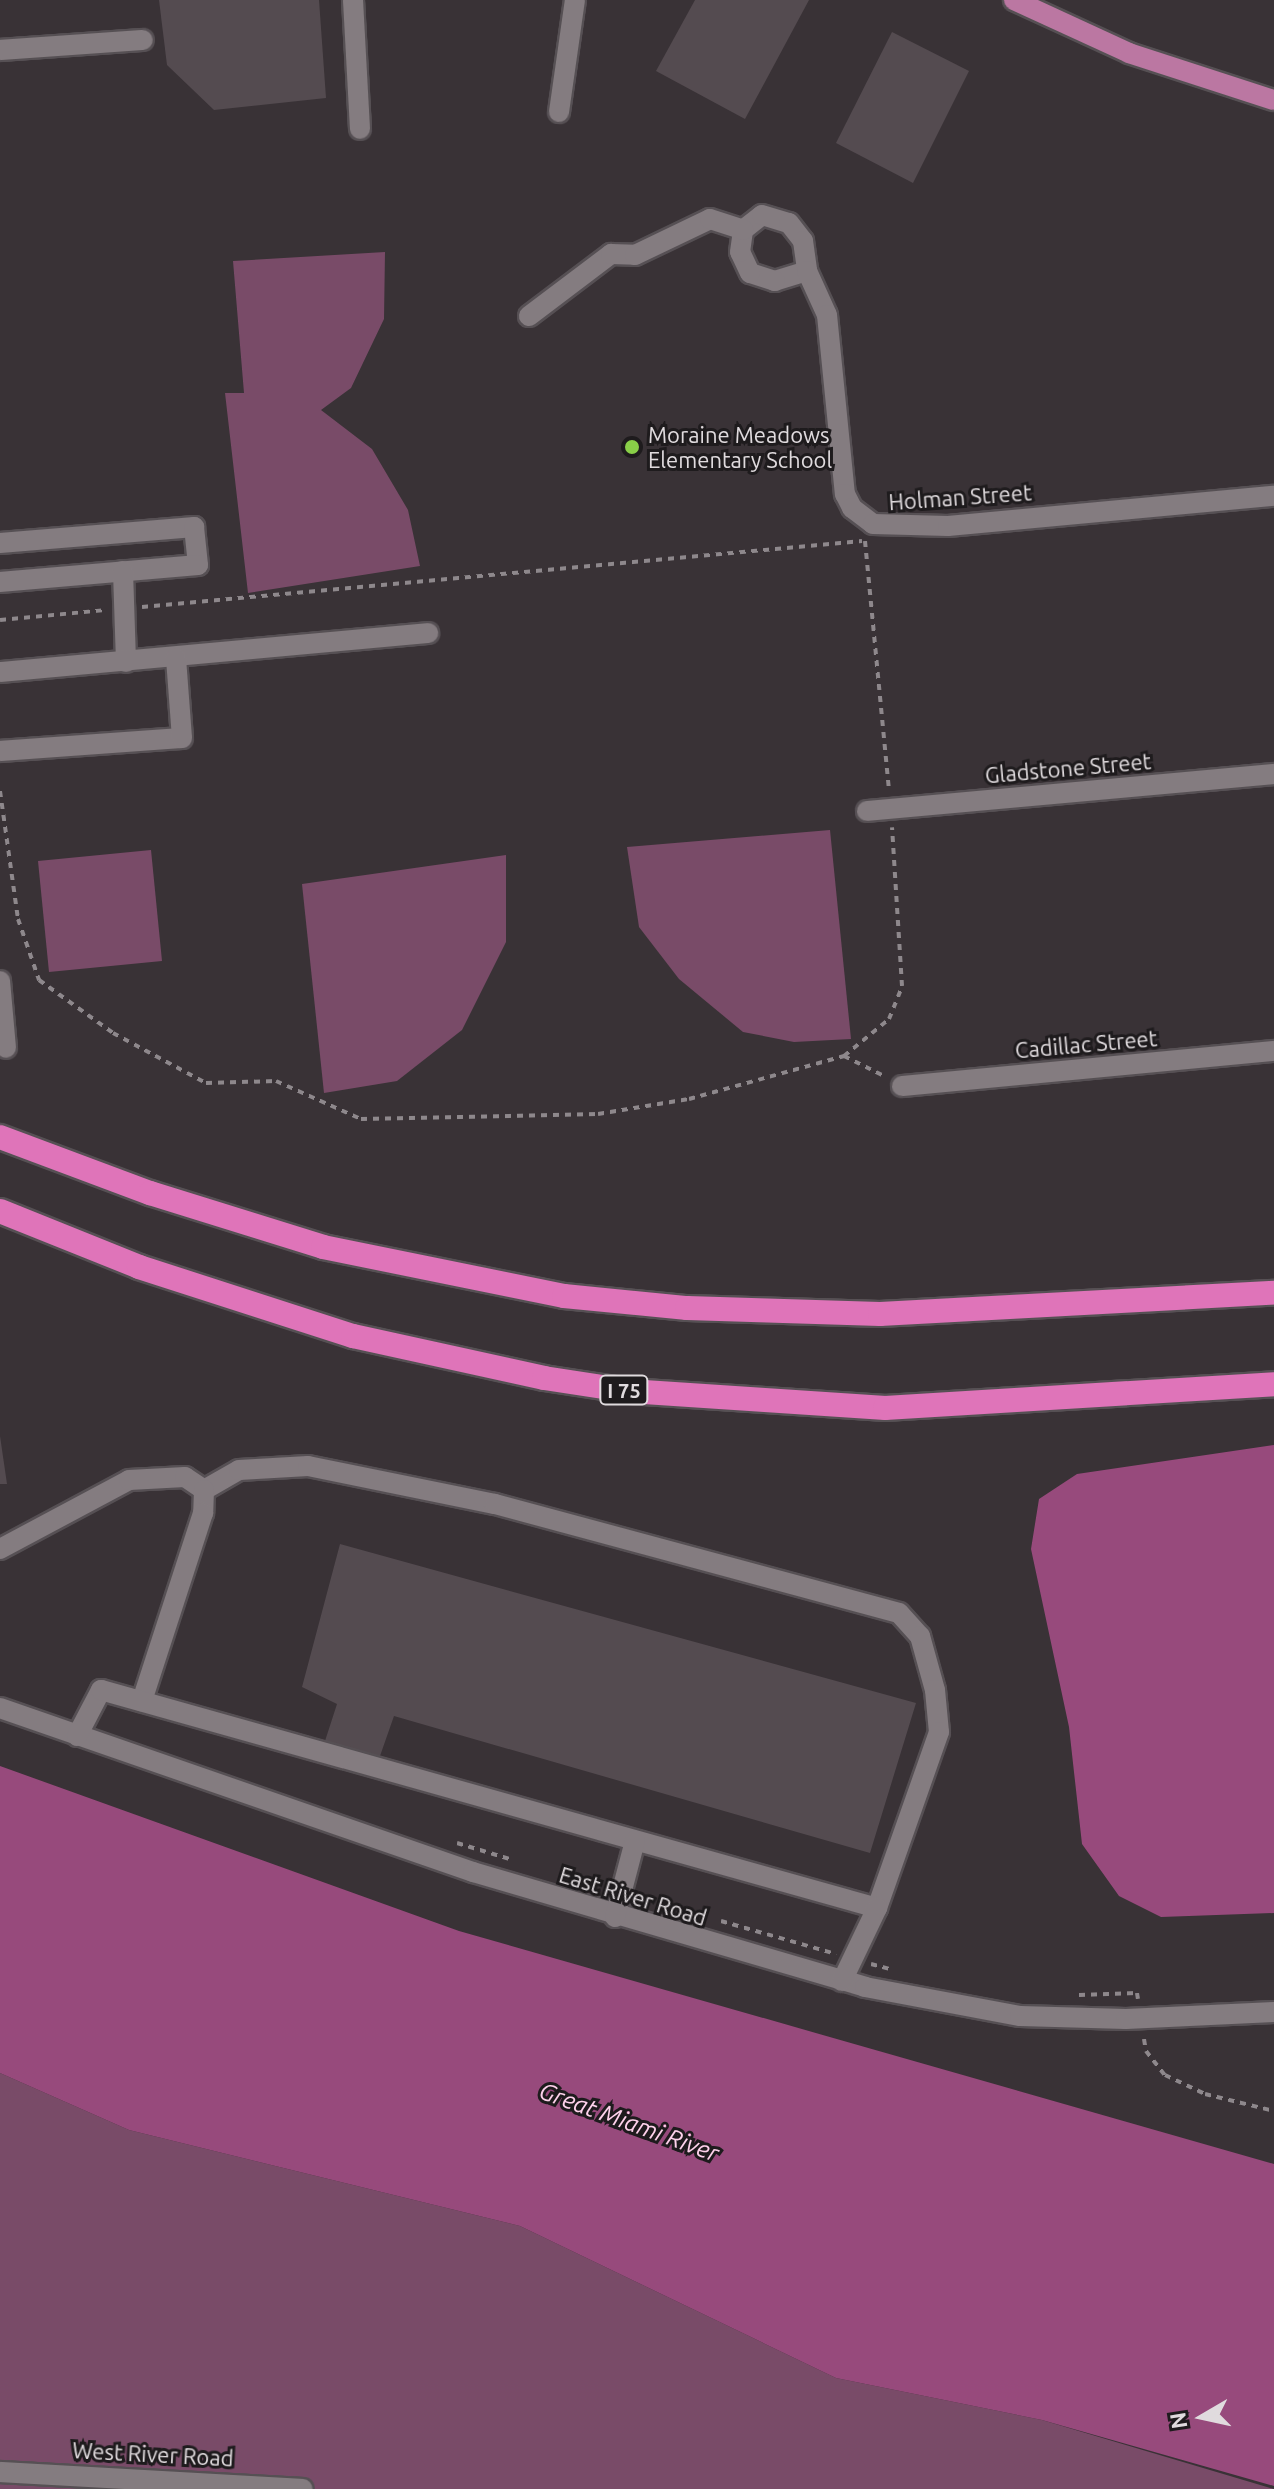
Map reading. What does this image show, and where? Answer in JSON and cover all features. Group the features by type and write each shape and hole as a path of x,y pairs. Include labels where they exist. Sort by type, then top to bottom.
{"highway":[{"path":"0,1137 150,1193 323,1247 564,1296 687,1308 880,1314 1274,1293"},
{"name":"I 75","path":"0,1211 139,1267 353,1336 544,1378 629,1391 885,1408 1274,1384"}],"main road":[{"path":"1014,0 1129,53 1274,100"}],"street":[{"path":"353,0 360,129"},
{"path":"559,112 575,0"},
{"path":"0,50 143,40"},
{"name":"Holman Street","path":"743,230 762,215 789,223 803,241 807,271 827,315 845,494 869,533 1274,496"},
{"path":"529,316 611,254 635,255 710,219 743,230 740,252 750,273 775,281 807,271"},
{"path":"0,543 194,527 198,565 0,582"},
{"path":"123,571 127,608 126,662"},
{"path":"0,672 428,633"},
{"path":"0,751 182,738 176,658"},
{"name":"Gladstone Street","path":"867,811 1274,774"},
{"path":"0,981 6,1048"},
{"name":"Cadillac Street","path":"902,1086 1274,1051"},
{"path":"204,1490 239,1470 308,1466 495,1504 899,1613 920,1636 935,1690 939,1732 877,1908 856,1959 842,1981"},
{"path":"0,1549 129,1480 185,1477 204,1490"},
{"path":"142,1701 203,1513 204,1490"},
{"path":"77,1736 101,1690 877,1908"},
{"name":"East River Road","path":"0,1708 267,1805 615,1917 842,1981 975,2011 1141,2018 1274,2012"},
{"path":"615,1917 635,1841"},
{"name":"West River Road","path":"0,2472 303,2489"}],"path":[{"path":"0,620 869,533 902,986 889,1019 844,1056 689,1099 598,1114 361,1119 276,1081 206,1083 113,1033 39,980 18,919 0,791"},
{"path":"844,1056 902,1086"},
{"path":"452,1841 523,1863"},
{"path":"708,1918 902,1972"},
{"path":"1064,1996 1137,1993 1146,2051 1165,2075 1205,2094 1274,2111"}],"shaded area":[{"path":"385,252 384,319 351,388 321,410 372,449 408,510 420,566 248,593 225,393 244,393 233,261"},
{"path":"830,830 851,1039 794,1042 743,1032 679,979 639,927 627,847"},
{"path":"151,850 162,961 49,972 38,861"},
{"path":"506,855 506,942 462,1030 397,1081 324,1093 302,884"},
{"path":"0,2073 129,2130 520,2226 836,2378 1042,2420 1274,2489 0,2489"}],"water":[{"path":"1274,1445 1274,1913 1161,1917 1119,1896 1082,1844 1069,1727 1031,1549 1039,1499 1077,1474"},
{"name":"Great Miami River","path":"0,1766 459,1931 1274,2164 1274,2486 1042,2420 836,2378 520,2226 129,2130 0,2073"}],"building":[{"path":"159,0 319,0 326,98 214,110 167,65"},
{"path":"695,0 809,0 745,119 656,71"},
{"path":"892,32 969,71 913,183 836,143"},
{"path":"0,1436 7,1484 0,1484"},
{"path":"340,1544 916,1703 870,1853 394,1716 380,1756 325,1741 337,1704 302,1687"}],"place":[{"name":"Moraine Meadows Elementary School","path":"632,447"}]}
